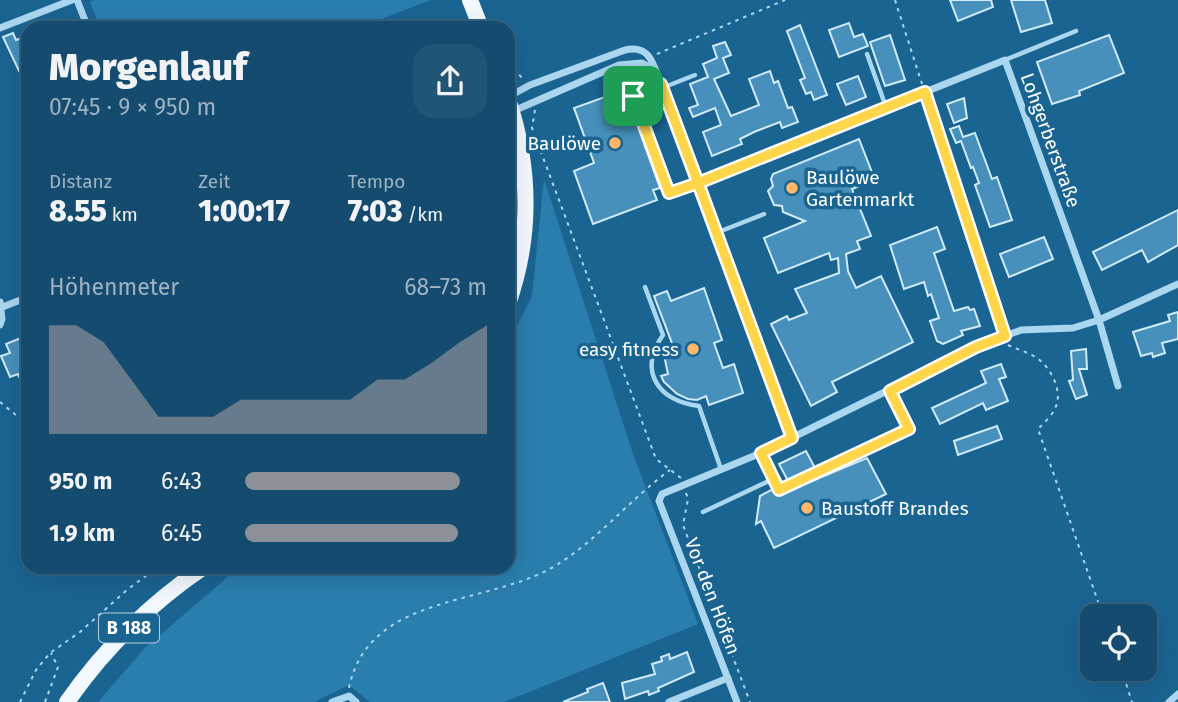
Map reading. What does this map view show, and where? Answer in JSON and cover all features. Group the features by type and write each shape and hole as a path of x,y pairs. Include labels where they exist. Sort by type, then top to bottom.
{"main road":[{"path":"470,0 478,21"},
{"path":"515,127 524,161 527,206 521,255 515,278"},
{"name":"B 188","path":"67,702 127,631 159,601 195,574"}],"street":[{"path":"0,28 75,0 85,21"},
{"path":"515,99 530,85 625,50 639,48 650,57 792,438"},
{"name":"Lohgerberstraße","path":"698,183 1005,60 1099,320 1118,386"},
{"path":"515,103 619,65 642,63 656,70"},
{"path":"683,485 761,453 976,347 1021,330 1073,328 1099,320 1178,284"},
{"path":"0,325 1,306 21,299"},
{"name":"Vor den Höfen","path":"683,485 662,494 659,501 737,702"},
{"path":"669,702 728,678"},
{"path":"1169,702 1178,694"},
{"path":"336,700 349,696 356,702"}],"lane":[{"path":"1005,60 1076,32"},
{"path":"867,54 886,107"},
{"path":"695,75 633,96 669,193 698,183"},
{"path":"716,233 764,214"},
{"path":"645,287 663,335 653,349 651,371 661,391 679,404 699,406 721,470"},
{"path":"761,453 779,490 909,429 890,391"},
{"path":"703,512 773,479"}],"path":[{"path":"650,57 785,0"},
{"path":"895,0 1009,346 1039,359 1049,370 1056,386 1058,401 1050,416 1038,429 1098,604"},
{"path":"515,73 523,78"},
{"path":"536,113 532,128 656,459 679,475 683,485 688,499 683,525 750,702"},
{"path":"0,402 21,419"},
{"path":"349,696 349,685 368,643 382,630 454,598 495,591 523,582 555,566 601,532 647,486 671,469"},
{"path":"20,702 36,670 50,653 80,632 148,574"},
{"path":"45,702 58,667 50,653"},
{"path":"1125,681 1132,702"}],"shaded area":[{"path":"431,0 376,21 97,21 90,2"},
{"path":"544,179 633,454 698,624 504,702 370,702 349,685 314,702 98,702 144,649 231,574 515,574 515,330 532,296"}],"building":[{"path":"950,0 991,0 993,7 958,21"},
{"path":"1011,0 1045,0 1052,23 1021,32"},
{"path":"849,23 854,37 863,34 868,46 839,57 829,30"},
{"path":"800,25 827,95 814,100 811,92 806,94 800,80 805,78 787,31"},
{"path":"13,33 16,40 21,38 21,70 19,71 3,37"},
{"path":"890,35 905,80 885,86 870,42"},
{"path":"1109,35 1124,73 1079,91 1080,95 1052,104 1037,62"},
{"path":"725,42 731,55 723,58 729,73 714,79 731,116 759,105 749,79 770,71 774,83 778,81 788,108 792,107 798,122 782,128 780,122 754,132 740,139 742,144 712,156 703,132 721,125 715,108 693,117 689,108 698,105 690,84 708,77 703,64 717,58 713,46"},
{"path":"858,76 866,97 846,105 837,84"},
{"name":"Baulöwe","path":"616,93 626,122 635,118 660,188 653,190 657,200 593,224 574,171 594,163 574,108"},
{"path":"964,98 967,118 954,123 947,104"},
{"path":"959,126 963,137 975,133 992,179 997,177 1012,220 990,227 975,185 979,183 973,167 971,168 961,141 956,143 950,129"},
{"path":"859,139 875,180 852,189 871,236 857,241 860,249 846,254 848,271 856,288 881,276 913,342 832,382 837,392 811,406 771,324 787,316 789,320 807,313 795,289 839,273 838,258 831,260 829,253 778,273 764,238 805,221 783,212 782,206 774,205 768,191 773,186 773,174"},
{"path":"1178,210 1178,245 1148,262 1142,250 1102,270 1093,252"},
{"path":"937,227 945,249 934,253 954,311 968,307 970,310 974,309 980,326 961,331 963,335 943,344 937,341 930,321 939,318 931,294 928,296 924,282 904,289 890,245"},
{"path":"1044,237 1053,259 1009,277 1000,254"},
{"name":"easy fitness","path":"704,288 722,340 714,343 723,368 734,364 743,393 709,405 706,396 697,400 688,399 677,394 664,382 661,376 668,374 665,360 673,346 654,296 667,291 671,301"},
{"path":"1178,312 1178,339 1162,343 1165,353 1153,357 1152,353 1141,356 1133,332 1170,321 1168,315"},
{"path":"21,338 21,381 18,374 10,377 1,356 10,353 6,344"},
{"path":"1086,349 1087,369 1079,369 1087,395 1076,399 1069,381 1073,380 1071,351"},
{"path":"1001,364 1006,377 999,379 1008,401 986,410 983,403 940,424 932,408 986,383 981,371"},
{"path":"997,426 1002,439 958,455 954,441"},
{"path":"806,451 815,468 788,481 779,464"},
{"name":"Baustoff Brandes","path":"867,458 886,494 774,548 761,521 756,524 760,496 773,489 777,495 781,494"},
{"path":"687,652 694,672 658,688 659,691 649,695 648,691 625,699 622,683 655,674 652,664 662,661 661,657 669,654 670,659"},
{"path":"603,683 610,702 563,702 588,692 587,689"}],"place":[{"name":"Baulöwe","path":"615,143"},
{"name":"Baulöwe Gartenmarkt","path":"792,188"},
{"name":"easy fitness","path":"693,349"},
{"name":"Baustoff Brandes","path":"807,508"}],"route":[{"path":"633,96 661,84 698,183 925,92 1005,336 976,347 890,391 909,429 779,490 761,453 792,438 698,183 669,193 633,96"}]}
